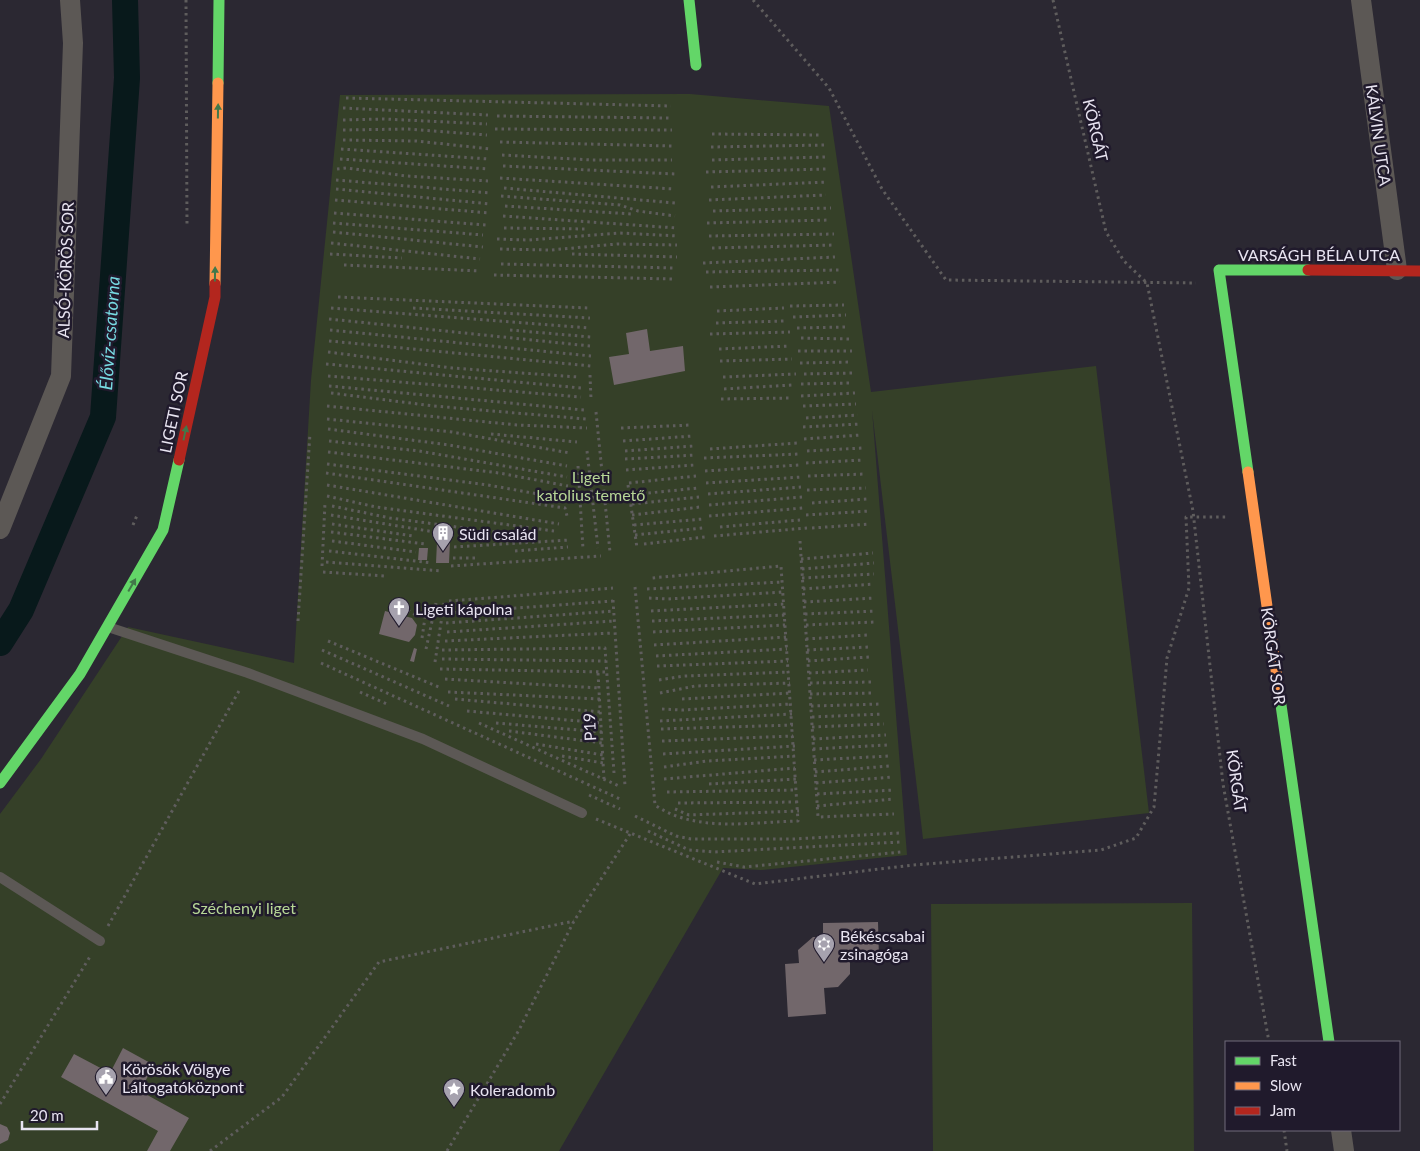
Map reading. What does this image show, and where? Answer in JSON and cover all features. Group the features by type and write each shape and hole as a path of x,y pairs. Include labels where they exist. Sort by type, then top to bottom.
{"street":[{"name":"ALSÓ-KÖRÖS SOR","path":"0,529 61,376 73,43 70,0"},
{"name":"LIGETI SOR","path":"0,783 80,674 164,530 215,298 219,0"},
{"path":"689,0 696,65"},
{"name":"KÁLVIN UTCA","path":"1360,0 1397,270"},
{"name":"VARSÁGH BÉLA UTCA","path":"1219,270 1397,270 1420,272"},
{"name":"KÖRGÁT SOR","path":"1219,270 1329,1041"},
{"path":"1341,1131 1344,1151"}],"lane":[{"path":"108,627 248,673 422,739 582,813"},
{"path":"0,878 100,941"}],"path":[{"path":"186,0 187,235"},
{"path":"753,0 830,88 882,189 946,280 1221,284"},
{"name":"KÖRGÁT","path":"1053,0 1106,232 1124,261 1147,283 1194,522 1223,784 1269,1041"},
{"path":"346,98 487,103 671,106"},
{"path":"343,108 488,115"},
{"path":"497,116 670,118"},
{"path":"343,120 384,119 487,124"},
{"path":"343,130 408,129 488,135"},
{"path":"496,129 672,130"},
{"path":"712,134 821,135"},
{"path":"343,140 416,142 491,149"},
{"path":"500,142 672,146"},
{"path":"711,147 825,145"},
{"path":"341,149 489,159"},
{"path":"502,155 592,160 672,160"},
{"path":"712,160 826,157"},
{"path":"340,159 489,169"},
{"path":"503,166 675,174"},
{"path":"337,169 488,181"},
{"path":"706,172 826,169"},
{"path":"500,178 674,189"},
{"path":"336,180 491,194"},
{"path":"711,187 827,182"},
{"path":"504,188 675,203"},
{"path":"336,189 491,204"},
{"path":"709,200 826,195"},
{"path":"501,196 620,205 638,211 675,216"},
{"path":"335,200 490,214"},
{"path":"505,206 632,214"},
{"path":"713,211 831,208"},
{"path":"334,213 486,225"},
{"path":"503,216 677,228"},
{"path":"707,223 830,220"},
{"path":"333,223 483,235"},
{"path":"504,228 586,229"},
{"path":"333,232 483,248"},
{"path":"497,238 537,240 620,233 678,236"},
{"path":"709,236 834,234"},
{"path":"331,243 480,259"},
{"path":"500,249 551,250 617,244 677,246"},
{"path":"712,248 836,246"},
{"path":"330,254 402,258"},
{"path":"572,254 677,257"},
{"path":"703,263 835,257"},
{"path":"501,264 674,268"},
{"path":"344,265 480,271"},
{"path":"706,272 840,270"},
{"path":"494,275 673,279"},
{"path":"710,287 840,282"},
{"path":"338,297 588,308"},
{"path":"790,306 844,305"},
{"path":"331,308 590,328"},
{"path":"413,308 590,318"},
{"path":"717,310 784,308"},
{"path":"793,317 846,316"},
{"path":"330,319 590,346"},
{"path":"716,323 785,321"},
{"path":"797,328 847,327"},
{"path":"330,330 591,356"},
{"path":"510,330 592,337"},
{"path":"710,334 790,332"},
{"path":"801,338 851,339"},
{"path":"329,341 591,366"},
{"path":"719,349 790,346"},
{"path":"798,351 852,351"},
{"path":"328,352 452,368 578,376"},
{"path":"720,361 792,360"},
{"path":"800,363 852,362"},
{"path":"326,364 581,388"},
{"path":"804,374 852,373"},
{"path":"724,377 796,374"},
{"path":"590,375 591,399"},
{"path":"328,376 581,397"},
{"path":"801,384 852,383"},
{"path":"724,389 793,385"},
{"path":"329,386 584,410"},
{"path":"331,393 434,406 586,419"},
{"path":"801,396 855,393"},
{"path":"720,399 791,398"},
{"path":"803,406 856,404"},
{"path":"327,406 518,425 587,428"},
{"path":"596,412 610,552"},
{"path":"806,418 858,415"},
{"path":"328,419 452,432 570,454"},
{"path":"803,427 860,424"},
{"path":"621,428 691,425"},
{"path":"328,429 449,445 567,466"},
{"path":"298,621 310,433"},
{"path":"491,434 577,442"},
{"path":"804,438 861,435"},
{"path":"623,441 693,436"},
{"path":"328,441 419,451 567,477"},
{"path":"710,449 798,443"},
{"path":"625,451 694,446"},
{"path":"807,451 862,448"},
{"path":"587,451 598,548"},
{"path":"328,452 498,473 568,486"},
{"path":"704,458 800,454"},
{"path":"625,460 696,455"},
{"path":"806,463 863,460"},
{"path":"327,464 488,485 566,499"},
{"path":"626,470 695,465"},
{"path":"705,471 799,465"},
{"path":"578,466 583,549"},
{"path":"326,474 565,508 566,516"},
{"path":"808,476 866,474"},
{"path":"637,548 628,484 696,476"},
{"path":"706,483 802,477"},
{"path":"327,485 558,524"},
{"path":"708,494 801,487"},
{"path":"630,495 698,488"},
{"path":"808,490 866,488"},
{"path":"327,496 376,507 554,530"},
{"path":"632,504 699,497"},
{"path":"709,505 802,498"},
{"path":"812,503 868,499"},
{"path":"322,566 325,503"},
{"path":"332,506 390,518 524,536"},
{"path":"632,514 700,507"},
{"path":"709,516 804,508"},
{"path":"132,529 139,510"},
{"path":"806,515 870,511"},
{"path":"331,516 453,535"},
{"path":"582,813 755,884 913,865 1101,850 1136,838 1154,807 1168,658 1189,588 1186,517 1254,516"},
{"path":"634,525 704,519"},
{"path":"720,527 800,520"},
{"path":"332,524 413,536"},
{"path":"812,528 870,524"},
{"path":"635,535 703,528"},
{"path":"714,536 807,528"},
{"path":"331,532 425,544"},
{"path":"644,544 704,537"},
{"path":"454,547 570,540"},
{"path":"332,541 416,552"},
{"path":"800,541 818,816 894,814"},
{"path":"515,551 568,548"},
{"path":"329,551 432,563"},
{"path":"801,559 873,553"},
{"path":"451,566 601,556"},
{"path":"453,558 474,558"},
{"path":"326,562 442,571"},
{"path":"802,569 874,563"},
{"path":"634,587 655,805 676,818 706,823 798,821 795,746 781,566 652,578"},
{"path":"323,572 385,576"},
{"path":"802,578 874,574"},
{"path":"647,589 782,582"},
{"path":"803,589 874,584"},
{"path":"449,601 613,588"},
{"path":"649,598 668,599 783,592"},
{"path":"804,602 875,598"},
{"path":"449,613 613,601 625,786"},
{"path":"435,662 444,602"},
{"path":"426,649 436,603"},
{"path":"422,638 427,604"},
{"path":"651,611 784,604"},
{"path":"402,607 416,615 418,606"},
{"path":"446,623 614,611"},
{"path":"805,614 876,612"},
{"path":"652,621 784,615"},
{"path":"447,632 614,621"},
{"path":"806,625 874,622"},
{"path":"653,632 785,625"},
{"path":"445,641 613,633"},
{"path":"806,639 867,635"},
{"path":"654,645 786,637"},
{"path":"328,641 441,688"},
{"path":"807,650 869,647"},
{"path":"442,650 605,648 614,773"},
{"path":"656,656 787,649"},
{"path":"322,650 449,706"},
{"path":"808,661 869,657"},
{"path":"442,659 606,661"},
{"path":"657,666 788,661"},
{"path":"321,663 620,800"},
{"path":"440,669 606,672"},
{"path":"808,672 868,670"},
{"path":"659,680 684,676 789,672"},
{"path":"0,1104 100,941 248,673"},
{"name":"P19","path":"598,673 604,780"},
{"path":"445,679 599,688"},
{"path":"809,683 872,682"},
{"path":"660,693 695,686 790,683"},
{"path":"360,692 377,700"},
{"path":"448,692 600,699"},
{"path":"682,699 791,693"},
{"path":"810,694 875,693"},
{"path":"455,699 601,712"},
{"path":"662,709 682,710 792,704"},
{"path":"811,706 882,704"},
{"path":"467,711 601,723"},
{"path":"660,721 792,714"},
{"path":"811,717 883,714"},
{"path":"479,722 619,786"},
{"path":"496,723 602,732"},
{"path":"812,728 884,724"},
{"path":"661,729 793,725"},
{"path":"509,731 602,743"},
{"path":"813,739 886,735"},
{"path":"662,740 794,736"},
{"path":"536,744 603,755"},
{"path":"813,749 888,745"},
{"path":"663,754 795,746"},
{"path":"562,756 604,763"},
{"path":"664,767 795,756"},
{"path":"814,760 889,756"},
{"path":"815,772 890,766"},
{"path":"664,779 796,768"},
{"path":"816,783 892,777"},
{"path":"709,784 797,779"},
{"path":"667,792 797,790"},
{"path":"817,794 894,790"},
{"path":"817,806 894,799"},
{"path":"678,803 798,802"},
{"path":"674,810 689,814 798,811"},
{"path":"635,816 676,836 691,839 793,839 899,833"},
{"path":"648,832 689,850 714,852 900,842"},
{"path":"447,1151 520,1030 574,921 630,834"},
{"path":"717,862 744,868 901,852"},
{"path":"210,1151 282,1097 379,962 574,921"},
{"path":"1284,1131 1287,1151"}],"green space":[{"path":"690,94 829,106 871,392 1096,366 1149,813 923,839 872,410 907,855 761,870 723,868 559,1151 0,1151 0,814 41,759 128,627 294,663 311,380 340,95"},
{"path":"1192,903 1194,1151 933,1151 931,904"}],"building":[{"path":"647,329 650,351 683,346 685,371 614,385 609,357 629,354 626,333"},
{"name":"Südi család","path":"437,542 450,542 449,563 436,563"},
{"path":"419,548 428,548 427,560 418,560"},
{"name":"Ligeti kápolna","path":"385,611 412,618 417,625 415,635 409,642 379,634"},
{"path":"414,648 417,649 414,662 410,661"},
{"path":"878,922 879,959 850,959 850,974 838,987 824,988 826,1014 788,1017 785,964 799,963 798,950 813,937 823,937 823,923"},
{"path":"123,1048 154,1065 140,1091 189,1118 170,1151 147,1151 158,1131 61,1077 74,1054 110,1073"},
{"path":"0,1124 7,1127 10,1133 8,1140 0,1144"}],"waterway":[{"name":"Élővíz-csatorna","path":"0,643 21,610 103,417 127,78 125,0"}],"traffic: fast":[{"path":"218,83 219,0"},
{"path":"689,0 696,65"},
{"path":"1248,472 1219,270 1308,270"},
{"path":"0,783 80,674 163,530 179,460"},
{"path":"1279,691 1329,1041"}],"traffic: slow":[{"path":"215,284 218,83"},
{"path":"1248,472 1279,691"}],"traffic: jam":[{"path":"1308,270 1420,271"},
{"path":"179,460 215,297 215,284"}],"place":[{"name":"Südi család","path":"443,552"},
{"name":"Ligeti kápolna","path":"399,627"},
{"name":"Békéscsabai zsinagóga","path":"824,963"},
{"name":"Körösök Völgye Láltogatóközpont","path":"106,1096"},
{"name":"Koleradomb","path":"454,1108"}],"park label":[{"name":"Ligeti katolius temető","path":"591,485"},
{"name":"Széchenyi liget","path":"244,907"}]}
